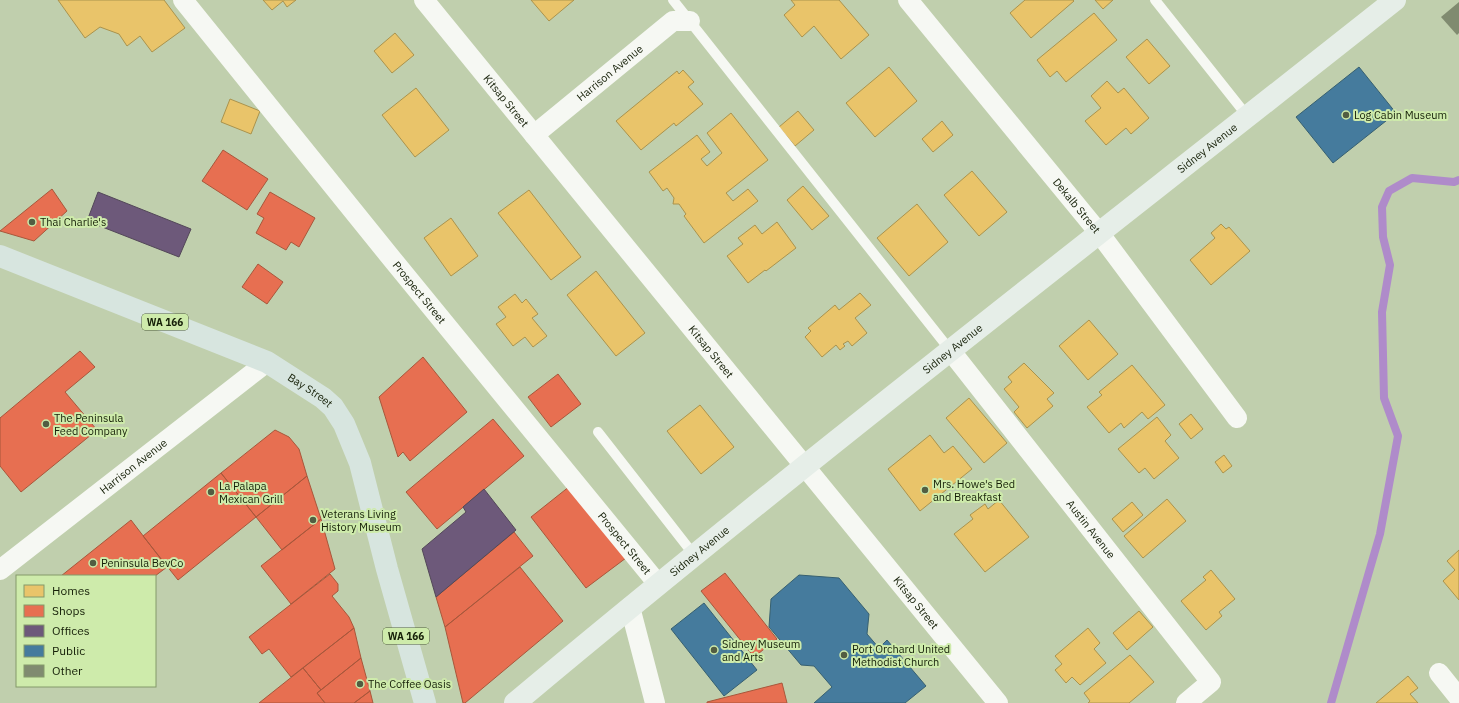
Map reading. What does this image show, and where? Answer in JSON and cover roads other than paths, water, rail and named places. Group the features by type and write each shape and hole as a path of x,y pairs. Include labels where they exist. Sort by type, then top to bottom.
{"main road":[{"name":"Sidney Avenue","path":"515,703 658,584 950,350 1100,234 1393,1"},
{"name":"Bay Street","path":"0,256 267,362 323,398 333,407 344,424 360,462 387,569 425,703"}],"street":[{"name":"Prospect Street","path":"183,0 387,253 658,584"},
{"name":"Kitsap Street","path":"424,0 998,703"},
{"name":"Dekalb Street","path":"908,0 1100,234 1237,418"},
{"name":"Harrison Avenue","path":"534,135 673,21 690,21"},
{"name":"Austin Avenue","path":"950,350 1211,682 1186,703"},
{"name":"Harrison Avenue","path":"0,570 267,362"},
{"path":"630,607 655,703"},
{"path":"1439,673 1459,698"}],"lane":[{"path":"673,0 950,350"},
{"path":"1155,0 1248,116"},
{"path":"598,432 694,556"}],"waterway":[{"path":"1331,703 1380,534 1398,436 1384,398 1382,312 1390,265 1383,237 1382,207 1389,191 1412,178 1454,182 1459,180"}],"place":[{"name":"Log Cabin Museum","path":"1346,115"},
{"name":"Thai Charlie's","path":"32,222"},
{"name":"The Peninsula Feed Company","path":"46,424"},
{"name":"Mrs. Howe's Bed and Breakfast","path":"925,490"},
{"name":"La Palapa Mexican Grill","path":"211,492"},
{"name":"Veterans Living History Museum","path":"313,520"},
{"name":"Peninsula BevCo","path":"93,563"},
{"name":"Sidney Museum and Arts","path":"714,650"},
{"name":"Port Orchard United Methodist Church","path":"844,655"},
{"name":"The Coffee Oasis","path":"360,684"}]}
